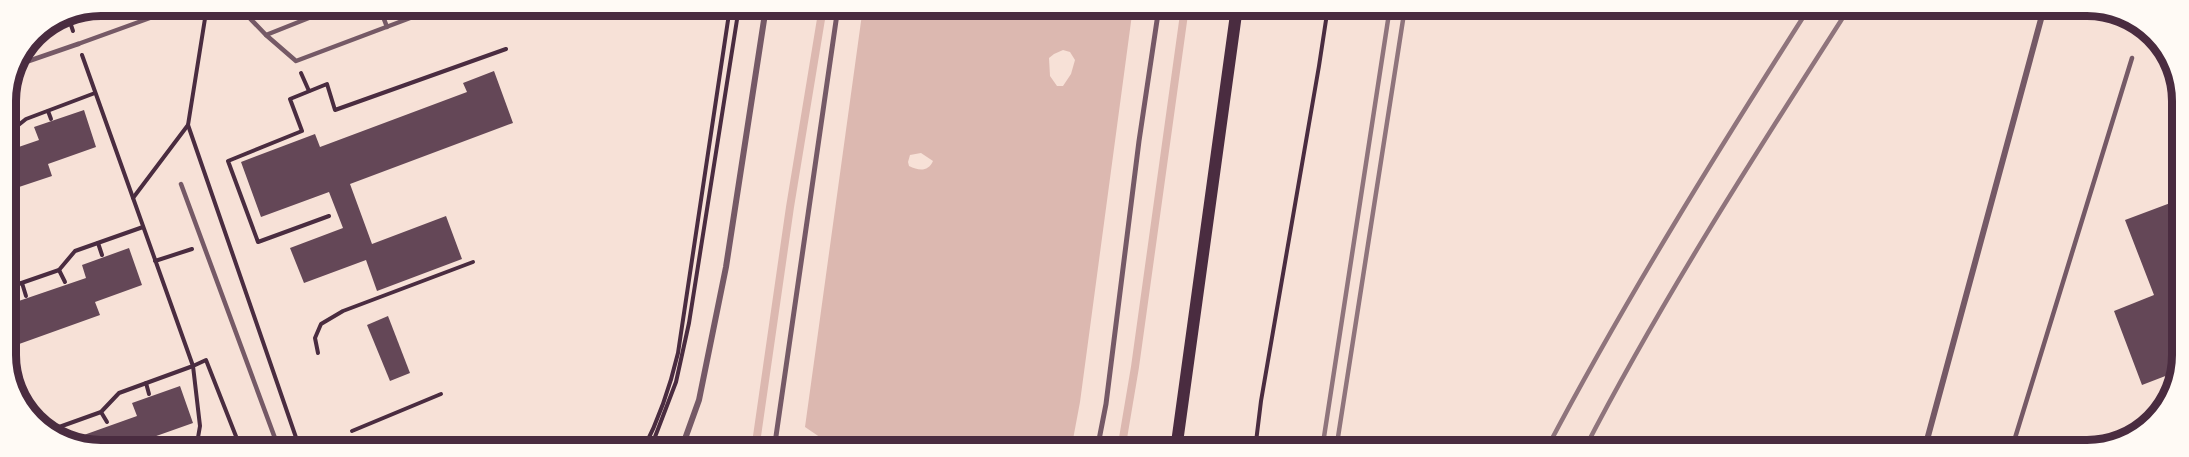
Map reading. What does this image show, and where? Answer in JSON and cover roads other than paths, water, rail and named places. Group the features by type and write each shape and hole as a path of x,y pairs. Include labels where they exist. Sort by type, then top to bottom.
{"main road":[{"path":"1177,440 1236,16"}],"street":[{"path":"685,440 699,400 726,267 765,16"},
{"path":"775,440 837,16"},
{"path":"1099,440 1106,404 1139,141 1159,16"},
{"path":"1926,440 2042,16"},
{"path":"26,62 78,44"}],"lane":[{"path":"78,44 155,16"},
{"path":"248,16 296,61 416,16"},
{"path":"266,35 314,16"},
{"path":"383,16 387,27"},
{"path":"2014,440 2132,58"},
{"path":"180,184 276,440"}],"waterway":[{"path":"756,440 790,207 822,16"},
{"path":"1123,440 1184,16"}],"railway":[{"path":"1324,440 1389,16"},
{"path":"1338,440 1404,16"},
{"path":"1551,440 1673,226 1804,16"},
{"path":"1589,440 1678,281 1844,16"}]}
